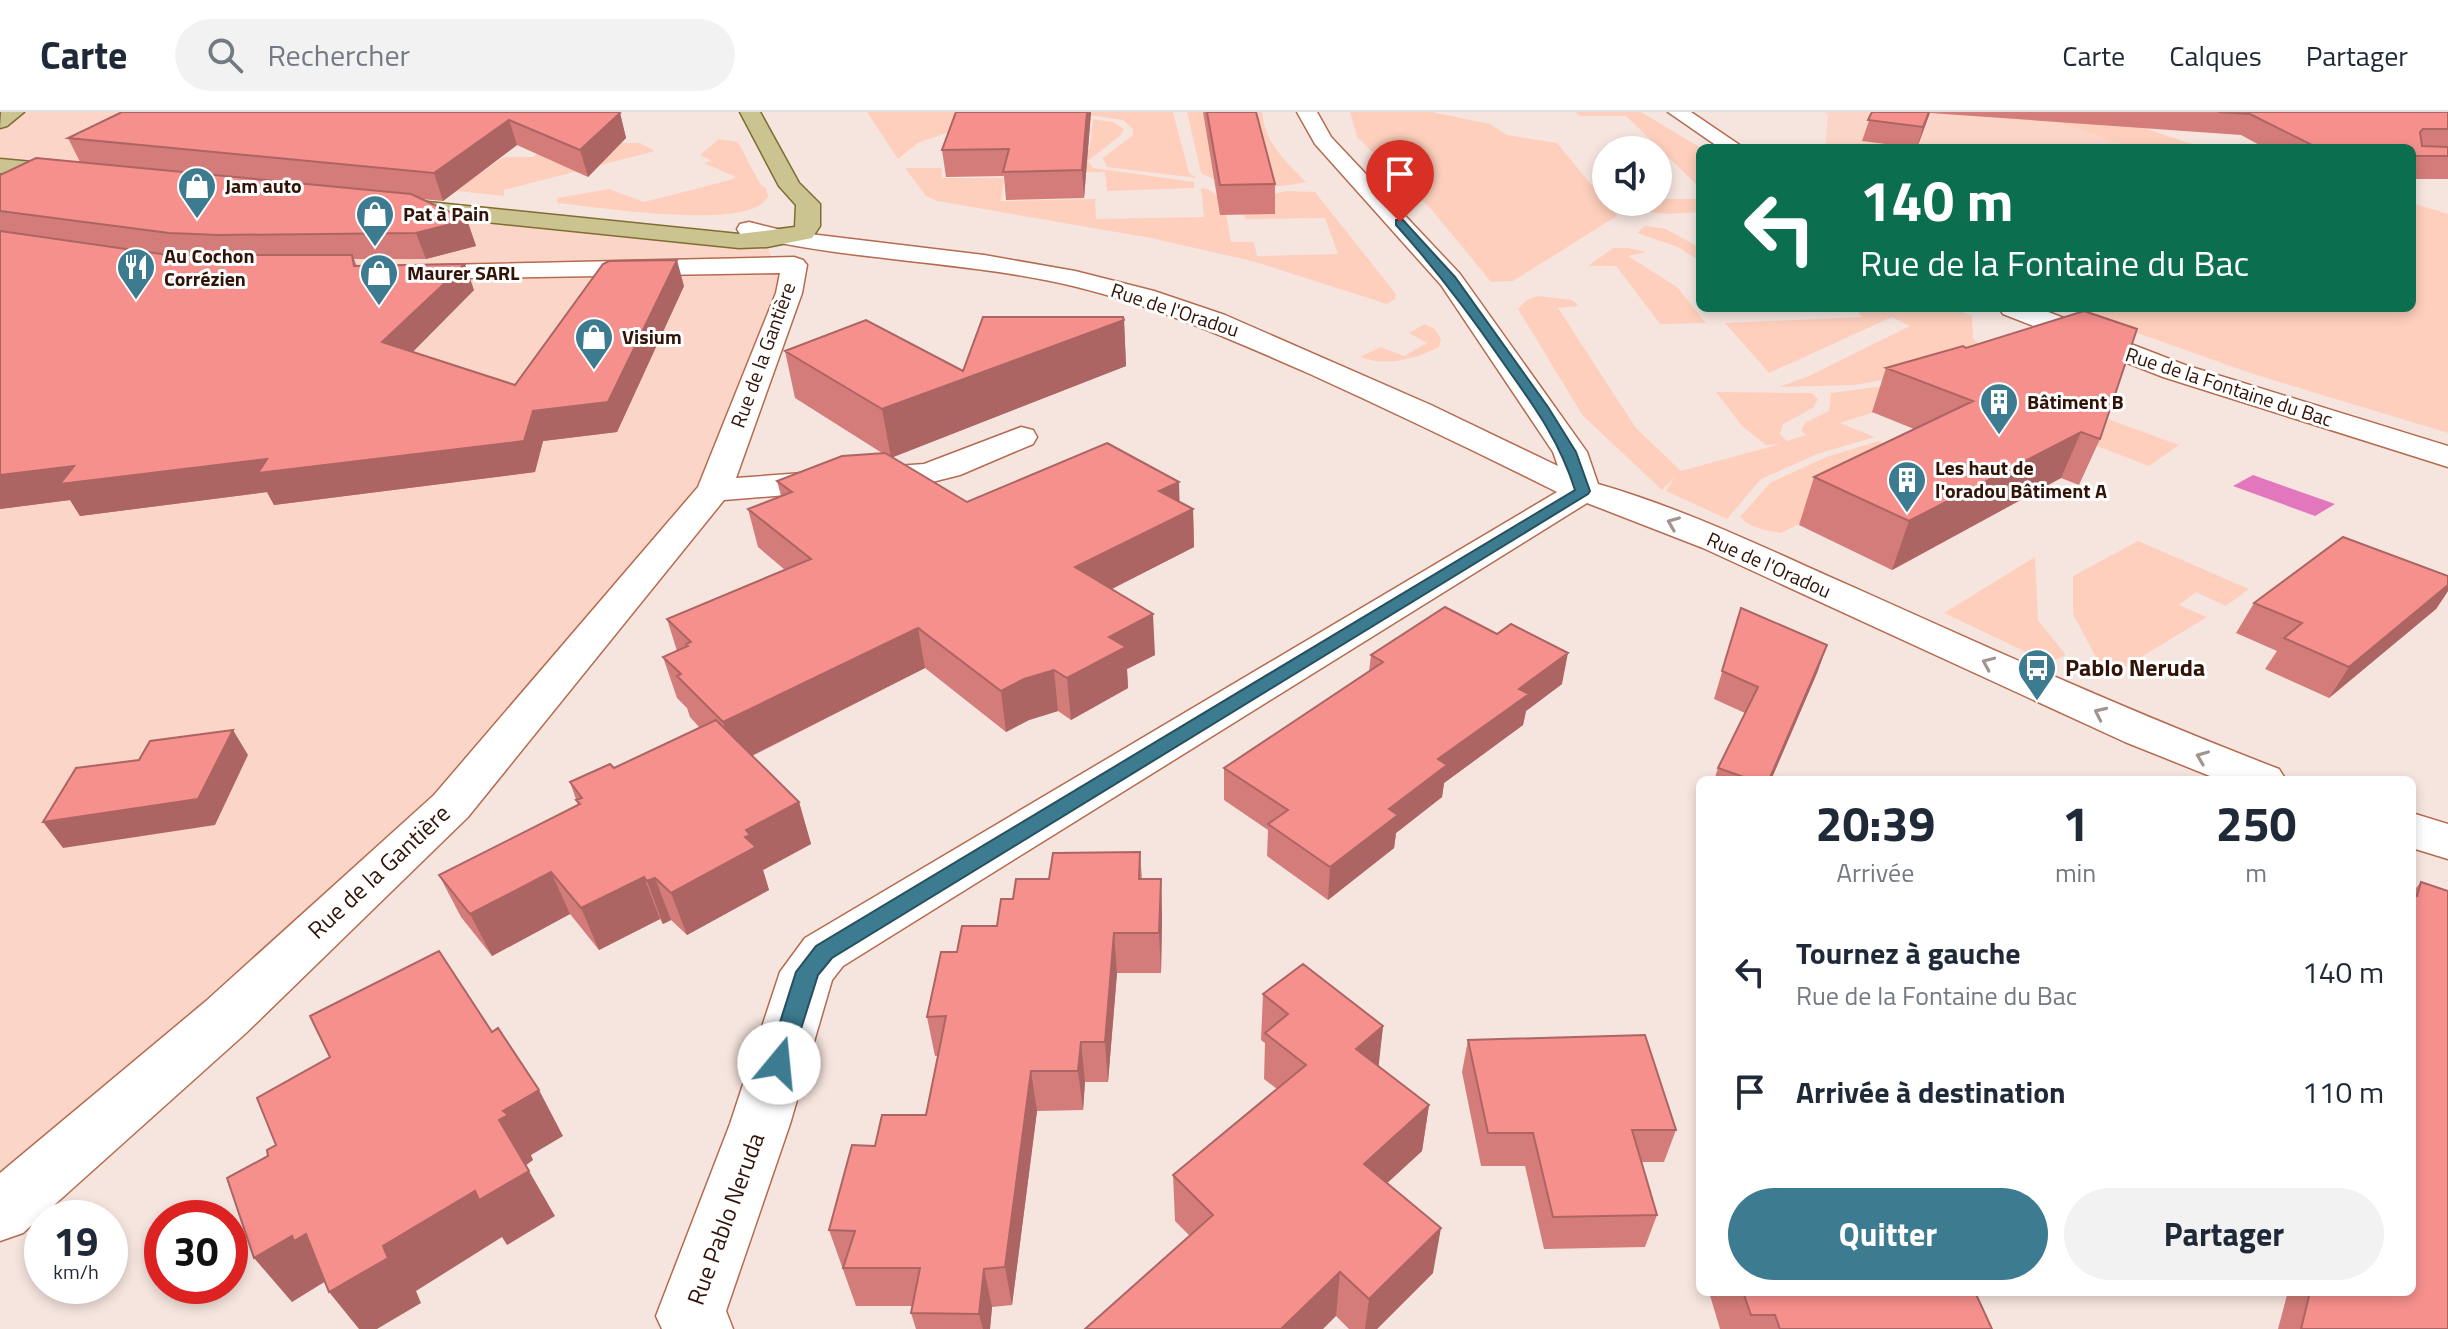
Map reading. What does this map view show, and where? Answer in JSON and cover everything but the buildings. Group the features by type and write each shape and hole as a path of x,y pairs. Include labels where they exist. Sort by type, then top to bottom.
{"main road":[{"path":"0,122 14,112"},
{"name":"Rue de la Gantière","path":"750,112 790,187 808,204 808,226 803,233 801,248"},
{"path":"0,149 98,166 0,166"},
{"path":"749,229 781,212 790,187"},
{"name":"Rue de l'Oradou","path":"749,229 419,196 372,195 801,248"}],"street":[{"path":"1307,112 1322,140 1451,280 1570,452 1583,491"},
{"path":"1678,112 1728,144"},
{"path":"749,229 801,248"},
{"path":"376,271 801,248"},
{"name":"Rue de l'Oradou","path":"801,248 1060,276 1158,301 1268,343 1453,427 1583,491 1625,503 1716,540 2141,732 2253,776"},
{"name":"Rue de la Gantière","path":"0,1212 226,1017 451,806 714,490 789,293 801,248"},
{"name":"Rue de la Fontaine du Bac","path":"2023,312 2174,371 2448,457"},
{"path":"1453,427 1522,419 1541,407"},
{"path":"714,490 924,474 948,468 1021,437"},
{"name":"Rue Pablo Neruda","path":"699,1329 690,1316 760,1124 807,972 824,952 1583,491"},
{"path":"2416,831 2448,842"}],"shaded area":[{"path":"0,112 509,112 389,212 768,249 789,293 714,490 450,806 0,1212"},
{"path":"867,112 972,112 985,119 918,143 898,159"},
{"path":"1068,112 1173,112 1189,173 1197,178 1107,167 1103,158 1133,135 1133,129 1123,120"},
{"path":"1187,112 1203,112 1213,174 1252,112 1262,112 1272,142 1306,182 1280,186 1239,185 1201,173"},
{"path":"1350,112 1432,112 1490,124 1507,135 1557,143 1592,186 1592,216 1617,216 1513,281 1491,282 1431,209 1357,137"},
{"path":"1575,112 1641,112 1696,145 1696,184 1672,161 1672,136 1647,136 1626,116 1580,116"},
{"path":"1825,112 2035,112 2038,116 2121,144 1825,144 1828,115"},
{"path":"1070,116 1092,119 1021,121"},
{"path":"2038,116 2122,116 2150,130 2192,144 2121,144"},
{"path":"1093,119 1113,122 1124,129 1121,135 1088,161 1093,168 1194,182 1194,188 1107,191 1105,172 1022,174 1026,149 1090,148"},
{"path":"719,139 738,142 760,184 766,188 768,196 756,207 734,213 704,215 635,212 557,203 557,198 609,189 644,202 730,180 736,177 704,163 712,161 700,155"},
{"path":"621,143 640,143 655,151 504,190 504,196 438,189 479,174 504,157 533,157 548,145 613,147"},
{"path":"905,168 942,168 942,178 1004,178 1001,201 1095,199 1096,219 1204,217 1201,188 1209,190 1216,194 1224,208 1231,242 1254,242 1257,256 1338,254 1325,218 1246,219 1238,203 1286,191 1315,192 1396,294 1395,299 1387,304 1252,261 1151,238 937,201 926,196"},
{"path":"1672,199 1696,199 1696,212 1672,214"},
{"path":"2416,204 2448,214 2448,433 2250,373 2078,312 2416,312"},
{"path":"1645,226 1666,229 1696,246 1696,258 1678,247 1637,233"},
{"path":"1613,248 1646,252 1628,256 1677,287 1706,323 1660,324 1616,266 1588,266"},
{"path":"1538,296 1572,300 1579,306 1558,308 1636,428 1681,471 1780,444 1766,445 1742,426 1716,392 1812,393 1818,399 1813,408 1783,424 1780,434 1787,441 1806,435 1801,430 1806,422 1829,411 1831,393 2005,370 2034,392 2179,445 2149,466 1947,389 1840,423 1875,437 1817,454 1761,479 1727,519 1666,491 1675,477 1662,490 1583,416 1518,309 1527,300"},
{"path":"1858,312 1962,312 1972,316 1973,338 1993,359 1855,385 1779,387 1809,376 1910,326 1892,317 1769,373 1725,323 1862,317"},
{"path":"1425,324 1435,329 1441,339 1439,347 1401,360 1380,361 1360,357 1381,347 1404,356 1427,343 1409,333"},
{"path":"1879,441 1920,464 1781,533 1754,526 1740,517 1770,483 1826,457"},
{"path":"2253,475 2335,504 2315,516 2233,486"},
{"path":"2138,541 2249,589 2226,606 2196,592 2179,605 2207,617 2107,678 2073,614 2073,576"},
{"path":"2035,557 2038,620 2066,655 2049,663 1944,613"}],"place":[{"name":"Jam auto","path":"197,220"},
{"name":"Pat à Pain","path":"375,248"},
{"name":"Au Cochon Corrézien","path":"136,301"},
{"name":"Maurer SARL","path":"379,307"},
{"name":"Visium","path":"594,371"},
{"name":"Bâtiment B","path":"1999,436"},
{"name":"Les haut de l'oradou Bâtiment A","path":"1907,514"},
{"name":"Pablo Neruda","path":"2037,702"}],"route":[{"path":"779,1063 807,972 824,952 1583,491 1570,452 1541,407 1451,280 1400,222"}]}
